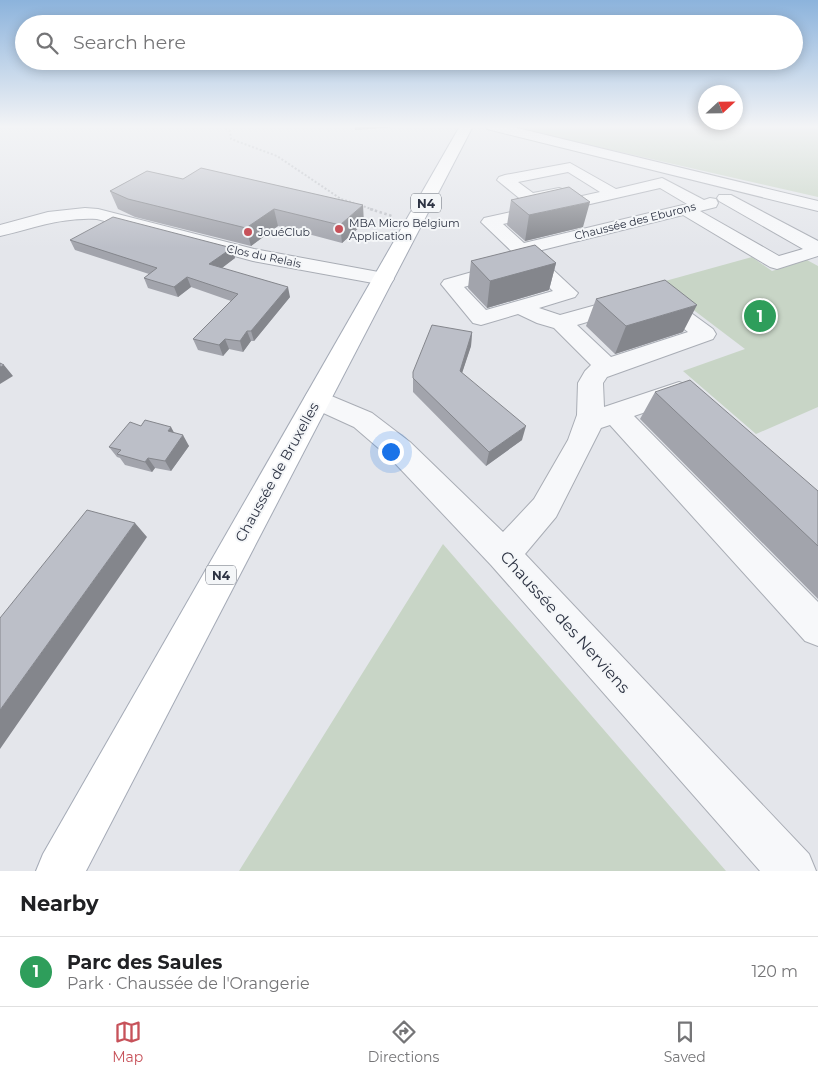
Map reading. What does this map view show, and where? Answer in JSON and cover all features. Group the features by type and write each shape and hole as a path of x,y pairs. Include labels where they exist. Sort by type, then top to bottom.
{"main road":[{"name":"Chaussée de Bruxelles","path":"60,871 445,167"}],"street":[{"path":"606,189 570,167 505,180 530,199 662,183 693,207 777,263 818,250"},
{"path":"658,167 818,206"},
{"name":"Chaussée des Eburons","path":"520,307 481,318 451,284 527,255 615,225 725,198 745,188"},
{"path":"520,307 568,293 490,222 581,201 606,189"},
{"path":"725,198 818,250"},
{"path":"581,201 615,225"},
{"name":"Clos du Relais","path":"0,231 51,216 77,213 98,214 253,255 384,279"},
{"path":"520,307 538,316 561,322 654,295 705,334 598,370 593,375 590,385 592,405 602,417 818,628"},
{"path":"561,322 607,367"},
{"path":"503,554 544,509 584,437 602,417 679,391 701,410"},
{"name":"Chaussée des Nerviens","path":"317,399 362,420 400,450 503,554 792,871"}],"path":[{"path":"293,167 341,199 414,222"}],"green space":[{"path":"685,167 818,167 818,197"},
{"path":"752,257 772,271 807,260 818,266 818,407 756,434 683,371 745,349 658,283"},
{"path":"443,544 726,871 239,871"}],"building":[{"path":"201,168 363,205 340,225 274,209 246,228 128,199 110,191 147,171 183,179"},
{"path":"569,187 590,202 529,215 511,200"},
{"path":"113,217 232,248 209,264 288,287 251,331 247,331 240,341 225,339 219,345 193,339 238,294 187,277 174,287 144,278 157,268 70,240"},
{"path":"535,245 556,263 490,281 471,261"},
{"path":"665,280 697,305 626,326 596,299"},
{"path":"432,325 472,332 460,371 526,426 489,452 413,378 413,372"},
{"path":"690,380 818,491 818,546 655,392"},
{"path":"145,420 171,427 168,431 183,435 165,461 148,458 145,462 117,454 121,450 109,447 130,422 141,426"},
{"path":"87,510 135,523 0,710 0,618"}],"place":[{"name":"MBA Micro Belgium Application","path":"339,229"},
{"name":"JouéClub","path":"248,232"},
{"name":"Parc des Saules","path":"760,316"}]}
